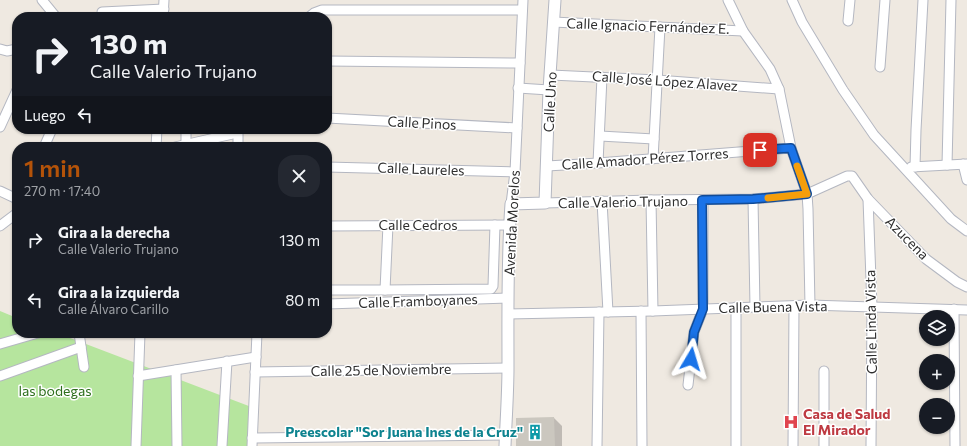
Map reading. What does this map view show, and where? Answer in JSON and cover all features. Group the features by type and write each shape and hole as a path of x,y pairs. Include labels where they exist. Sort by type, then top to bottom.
{"street":[{"path":"42,0 52,12"},
{"name":"Avenida Morelos","path":"505,440 508,368 510,225 515,172 523,0"},
{"name":"Calle Uno","path":"545,203 549,90 555,0"},
{"path":"728,0 743,30 770,70 779,89 791,148 807,194 810,305"},
{"path":"792,0 802,22 874,135 951,219 967,230"},
{"path":"848,22 850,0"},
{"path":"880,67 885,0"},
{"path":"915,167 923,0"},
{"path":"947,165 951,0"},
{"path":"102,12 164,9"},
{"path":"317,12 322,10 522,10"},
{"name":"Calle Ignacio Fernández E.","path":"554,22 743,30"},
{"path":"653,159 660,27"},
{"path":"0,49 7,51 12,50"},
{"path":"332,61 520,63"},
{"name":"Calle José López Alavez","path":"551,74 779,89"},
{"path":"598,163 602,77"},
{"path":"518,88 549,90"},
{"path":"0,127 12,101"},
{"name":"Calle Pinos","path":"332,118 517,128"},
{"path":"197,142 227,134"},
{"path":"600,136 654,139"},
{"name":"Calle Amador Pérez Torres","path":"547,166 791,148"},
{"path":"904,168 965,164 967,180"},
{"name":"Calle Laureles","path":"332,167 515,172"},
{"name":"Calle Valerio Trujano","path":"512,204 753,199 807,194 847,176 852,176 854,180"},
{"name":"Azucena","path":"854,180 868,199 926,259 967,287"},
{"path":"0,191 12,197"},
{"path":"753,199 755,307"},
{"name":"Calle Linda Vista","path":"868,199 872,306 871,446"},
{"path":"651,200 653,311"},
{"path":"688,385 694,332 703,309 702,200"},
{"path":"597,446 603,312 602,201"},
{"path":"0,226 12,217"},
{"path":"332,290 490,289 493,286 495,225"},
{"name":"Calle Cedros","path":"332,226 510,225"},
{"path":"386,290 388,226"},
{"name":"Calle Framboyanes","path":"332,304 508,298"},
{"name":"Calle Buena Vista","path":"508,314 653,311 810,305 967,310"},
{"path":"793,446 794,306"},
{"path":"736,307 736,446"},
{"path":"954,309 955,446"},
{"path":"641,311 642,446"},
{"path":"0,344 21,338"},
{"path":"80,338 84,367"},
{"path":"136,446 140,338"},
{"path":"257,338 252,442 505,440"},
{"path":"0,376 81,347"},
{"path":"138,376 256,357"},
{"path":"222,446 227,361"},
{"name":"Calle 25 de Noviembre","path":"255,372 508,368"},
{"path":"176,370 177,446"},
{"path":"824,371 824,446"}],"green space":[{"name":"las bodegas","path":"0,311 12,316 12,338 70,338 254,408 252,446 0,446"}],"building":[{"name":"Preescolar \"Sor Juana Ines de la Cruz\"","path":"554,417 555,446 516,446 516,418"}],"slow traffic":[{"path":"768,198 807,194 797,166"}],"place":[{"name":"Casa de Salud El Mirador","path":"791,422"},
{"name":"Preescolar \"Sor Juana Ines de la Cruz\"","path":"535,432"}],"route":[{"path":"691,359 694,332 703,309 702,200 753,199 807,194 791,148 760,150"}]}
